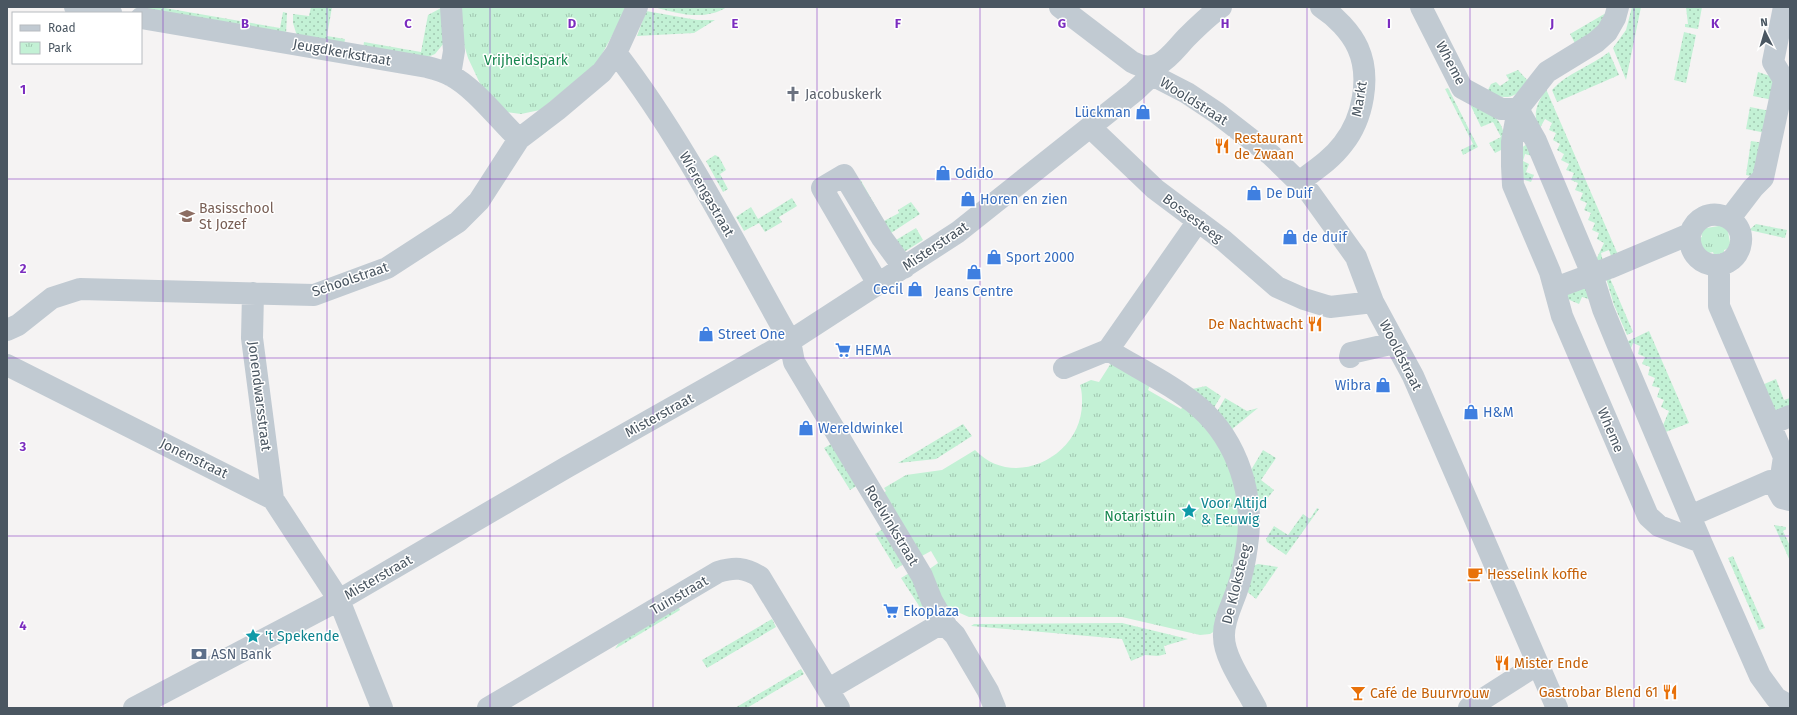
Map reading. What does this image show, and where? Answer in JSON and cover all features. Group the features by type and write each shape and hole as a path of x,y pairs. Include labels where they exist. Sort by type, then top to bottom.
{"street":[{"path":"75,7 105,12"},
{"path":"450,75 454,51 451,7"},
{"name":"Schoolstraat","path":"7,330 18,325 52,298 80,289 314,295 387,268 458,222 479,201 519,139 602,72 616,53 637,7"},
{"name":"Wooldstraat","path":"1060,7 1132,62 1151,71 1187,93 1223,118 1271,155 1310,193 1356,257 1373,302 1413,376 1557,708"},
{"path":"1151,71 1171,56 1202,21 1221,7"},
{"name":"Markt","path":"1299,182 1328,161 1344,144 1355,125 1361,103 1364,83 1362,63 1358,48 1340,24 1321,7"},
{"name":"Wheme","path":"1421,7 1462,88 1501,108 1518,109"},
{"name":"Wheme","path":"1618,7 1615,18 1608,32 1596,42 1547,72 1518,109 1512,142 1513,185 1538,241 1555,288 1562,316 1648,516 1659,526 1701,542"},
{"path":"1730,218 1752,188 1763,178 1784,80 1773,62 1784,7"},
{"name":"Jeugdkerkstraat","path":"142,18 427,67 450,75 467,86 499,121 519,139"},
{"name":"Wierengastraat","path":"616,53 643,88 688,162 790,341"},
{"name":"Misterstraat","path":"134,708 339,600 567,467 790,341 958,232 1134,92 1151,71"},
{"path":"1518,109 1536,141 1592,274 1603,309 1701,542 1760,676 1770,692 1784,706"},
{"name":"Bossesteeg","path":"1090,127 1155,188 1223,240 1277,287 1304,299 1330,307 1373,302"},
{"path":"878,284 822,188 844,175 882,238 904,268"},
{"path":"1714,214 1730,218 1739,231 1740,246 1732,260 1719,265 1709,265 1695,256 1690,248 1690,234 1693,225 1706,215 1714,214"},
{"path":"1064,368 1108,350 1198,221"},
{"path":"1555,288 1690,234"},
{"path":"1690,516 1770,481 1784,485 1784,457 1781,420 1719,306 1719,265"},
{"name":"Jonendwarsstraat","path":"253,293 252,338 273,499"},
{"name":"Roelvinkstraat","path":"790,341 794,362 922,576 932,601 947,627 956,635 988,691 995,708"},
{"path":"1350,357 1351,353 1395,343"},
{"name":"De Kloksteeg","path":"1108,350 1187,398 1200,408 1214,422 1226,440 1244,479 1249,506 1247,545 1240,579 1226,619 1224,636 1227,653 1256,708"},
{"name":"Jonenstraat","path":"7,365 273,499"},
{"path":"273,499 339,600 382,708"},
{"name":"Tuinstraat","path":"488,708 718,572 731,568 751,570 760,577 829,689 839,708"},
{"path":"829,689 935,627 947,627"},
{"path":"1469,708 1538,664"}],"green space":[{"path":"128,7 159,7 280,28 283,12 287,13 286,35"},
{"path":"311,7 332,7 327,36 345,39 344,45 297,36 293,23 293,14 309,16"},
{"path":"443,7 444,43 435,54 428,57 363,48 364,42 421,52 428,15"},
{"name":"Vrijheidspark","path":"457,7 628,7 597,63 540,110 521,114 506,112 483,90 468,58 462,38"},
{"path":"654,7 727,7 710,14 691,15"},
{"path":"1632,7 1641,7 1626,80 1613,48 1626,30"},
{"path":"1686,7 1702,7 1698,29 1685,27 1685,24 1688,24"},
{"path":"646,11 697,20 715,20 694,33 637,36"},
{"path":"1606,13 1596,30 1576,45 1570,34"},
{"path":"1684,32 1696,35 1686,83 1674,80"},
{"path":"1609,52 1619,75 1557,102 1552,90 1558,84"},
{"path":"1518,70 1529,82 1515,95 1506,97 1487,92 1491,84 1496,82 1500,86 1509,80 1506,75"},
{"path":"1758,72 1773,77 1773,100 1753,96"},
{"path":"1448,88 1478,147 1463,155 1461,150 1473,144 1445,89"},
{"path":"1546,89 1619,257 1612,259 1609,250 1601,253 1603,262 1595,262 1604,243 1597,239 1599,233 1592,230 1595,223 1588,220 1591,213 1584,210 1587,203 1580,200 1583,193 1575,190 1578,183 1571,180 1574,173 1566,170 1569,164 1561,160 1564,154 1557,150 1560,144 1553,140 1556,133 1549,130 1552,123 1545,119 1540,128 1537,123 1537,108"},
{"path":"1470,104 1486,111 1501,124 1505,138 1505,148 1495,153 1489,143 1501,137 1493,122 1481,127"},
{"path":"1750,107 1770,111 1766,133 1746,129"},
{"path":"1751,141 1764,143 1755,177 1746,175"},
{"path":"1527,144 1535,157 1525,154 1523,161 1529,164 1526,172 1534,175 1531,182 1519,178 1521,148"},
{"path":"715,155 719,157 726,170 720,174 728,189 723,192 706,161"},
{"path":"860,179 884,221 899,213 898,210 911,202 920,214 888,235 855,182"},
{"path":"792,198 797,206 779,217 782,222 765,232 759,223 744,231 736,217 751,207 758,219"},
{"path":"1756,224 1787,230 1785,238 1749,230"},
{"path":"1725,225 1727,226 1731,248 1724,250 1724,253 1714,255 1713,252 1705,254 1699,238 1702,237 1700,229"},
{"path":"916,228 923,240 904,252 896,240"},
{"path":"1609,276 1633,332 1627,335 1614,305 1606,278"},
{"path":"1584,284 1592,300 1582,297 1579,304 1565,298 1565,294"},
{"path":"1649,331 1689,423 1663,433 1661,430 1669,411 1661,407 1664,400 1657,397 1660,388 1652,386 1655,378 1648,375 1650,367 1642,364 1645,357 1638,354 1640,346 1633,343 1630,351 1624,343"},
{"name":"Notaristuin","path":"1113,360 1151,383 1148,390 1181,409 1185,404 1214,435 1238,484 1241,544 1215,631 1210,634 1200,635 1122,617 969,617 946,607 928,570 938,563 931,551 920,557 882,494 886,491 884,488 906,475 942,470 975,450 991,462 1008,467 1026,467 1043,462 1058,452 1071,438 1079,422 1082,403 1082,392 1080,385 1091,380 1099,382"},
{"path":"1776,379 1784,400 1790,398 1790,411 1773,411 1762,385"},
{"path":"1206,386 1221,396 1212,411 1192,389"},
{"path":"1225,398 1247,411 1258,408 1231,430 1215,415"},
{"path":"963,424 972,436 936,459 898,463"},
{"path":"833,443 858,485 850,490 824,448"},
{"path":"1263,450 1276,458 1261,480 1274,490 1259,509 1251,470"},
{"path":"1317,508 1319,509 1286,555 1267,542 1266,539 1274,526 1288,535 1303,514 1310,519"},
{"path":"1774,525 1786,527 1783,531 1790,546 1790,561"},
{"path":"884,528 905,563 896,569 875,534"},
{"path":"1733,556 1765,628 1759,630 1728,558"},
{"path":"1258,564 1278,567 1256,599 1244,589 1253,566"},
{"path":"911,572 928,610 923,612 901,578"},
{"path":"678,606 680,610 615,649 620,641"},
{"path":"772,619 776,627 707,668 702,660"},
{"path":"1122,623 1188,639 1164,646 1166,654 1158,656 1145,655 1131,661 1122,639 971,626 974,624"},
{"path":"801,669 804,674 747,708 735,708"}],"place":[{"name":"Jacobuskerk","path":"793,94"},
{"name":"Lückman","path":"1143,112"},
{"name":"Restaurant de Zwaan","path":"1222,146"},
{"name":"Odido","path":"943,173"},
{"name":"De Duif","path":"1254,193"},
{"name":"Horen en zien","path":"968,199"},
{"name":"Basisschool St Jozef","path":"187,216"},
{"name":"de duif","path":"1290,237"},
{"name":"Sport 2000","path":"994,257"},
{"name":"Jeans Centre","path":"974,272"},
{"name":"Cecil","path":"915,289"},
{"name":"De Nachtwacht","path":"1315,324"},
{"name":"Street One","path":"706,334"},
{"name":"HEMA","path":"843,350"},
{"name":"Wibra","path":"1383,385"},
{"name":"H&M","path":"1471,412"},
{"name":"Wereldwinkel","path":"806,428"},
{"name":"Voor Altijd & Eeuwig","path":"1189,511"},
{"name":"Hesselink koffie","path":"1475,574"},
{"name":"Ekoplaza","path":"891,611"},
{"name":"'t Spekende","path":"253,636"},
{"name":"ASN Bank","path":"199,654"},
{"name":"Mister Ende","path":"1502,663"},
{"name":"Gastrobar Blend 61","path":"1670,692"},
{"name":"Café de Buurvrouw","path":"1358,693"}]}
